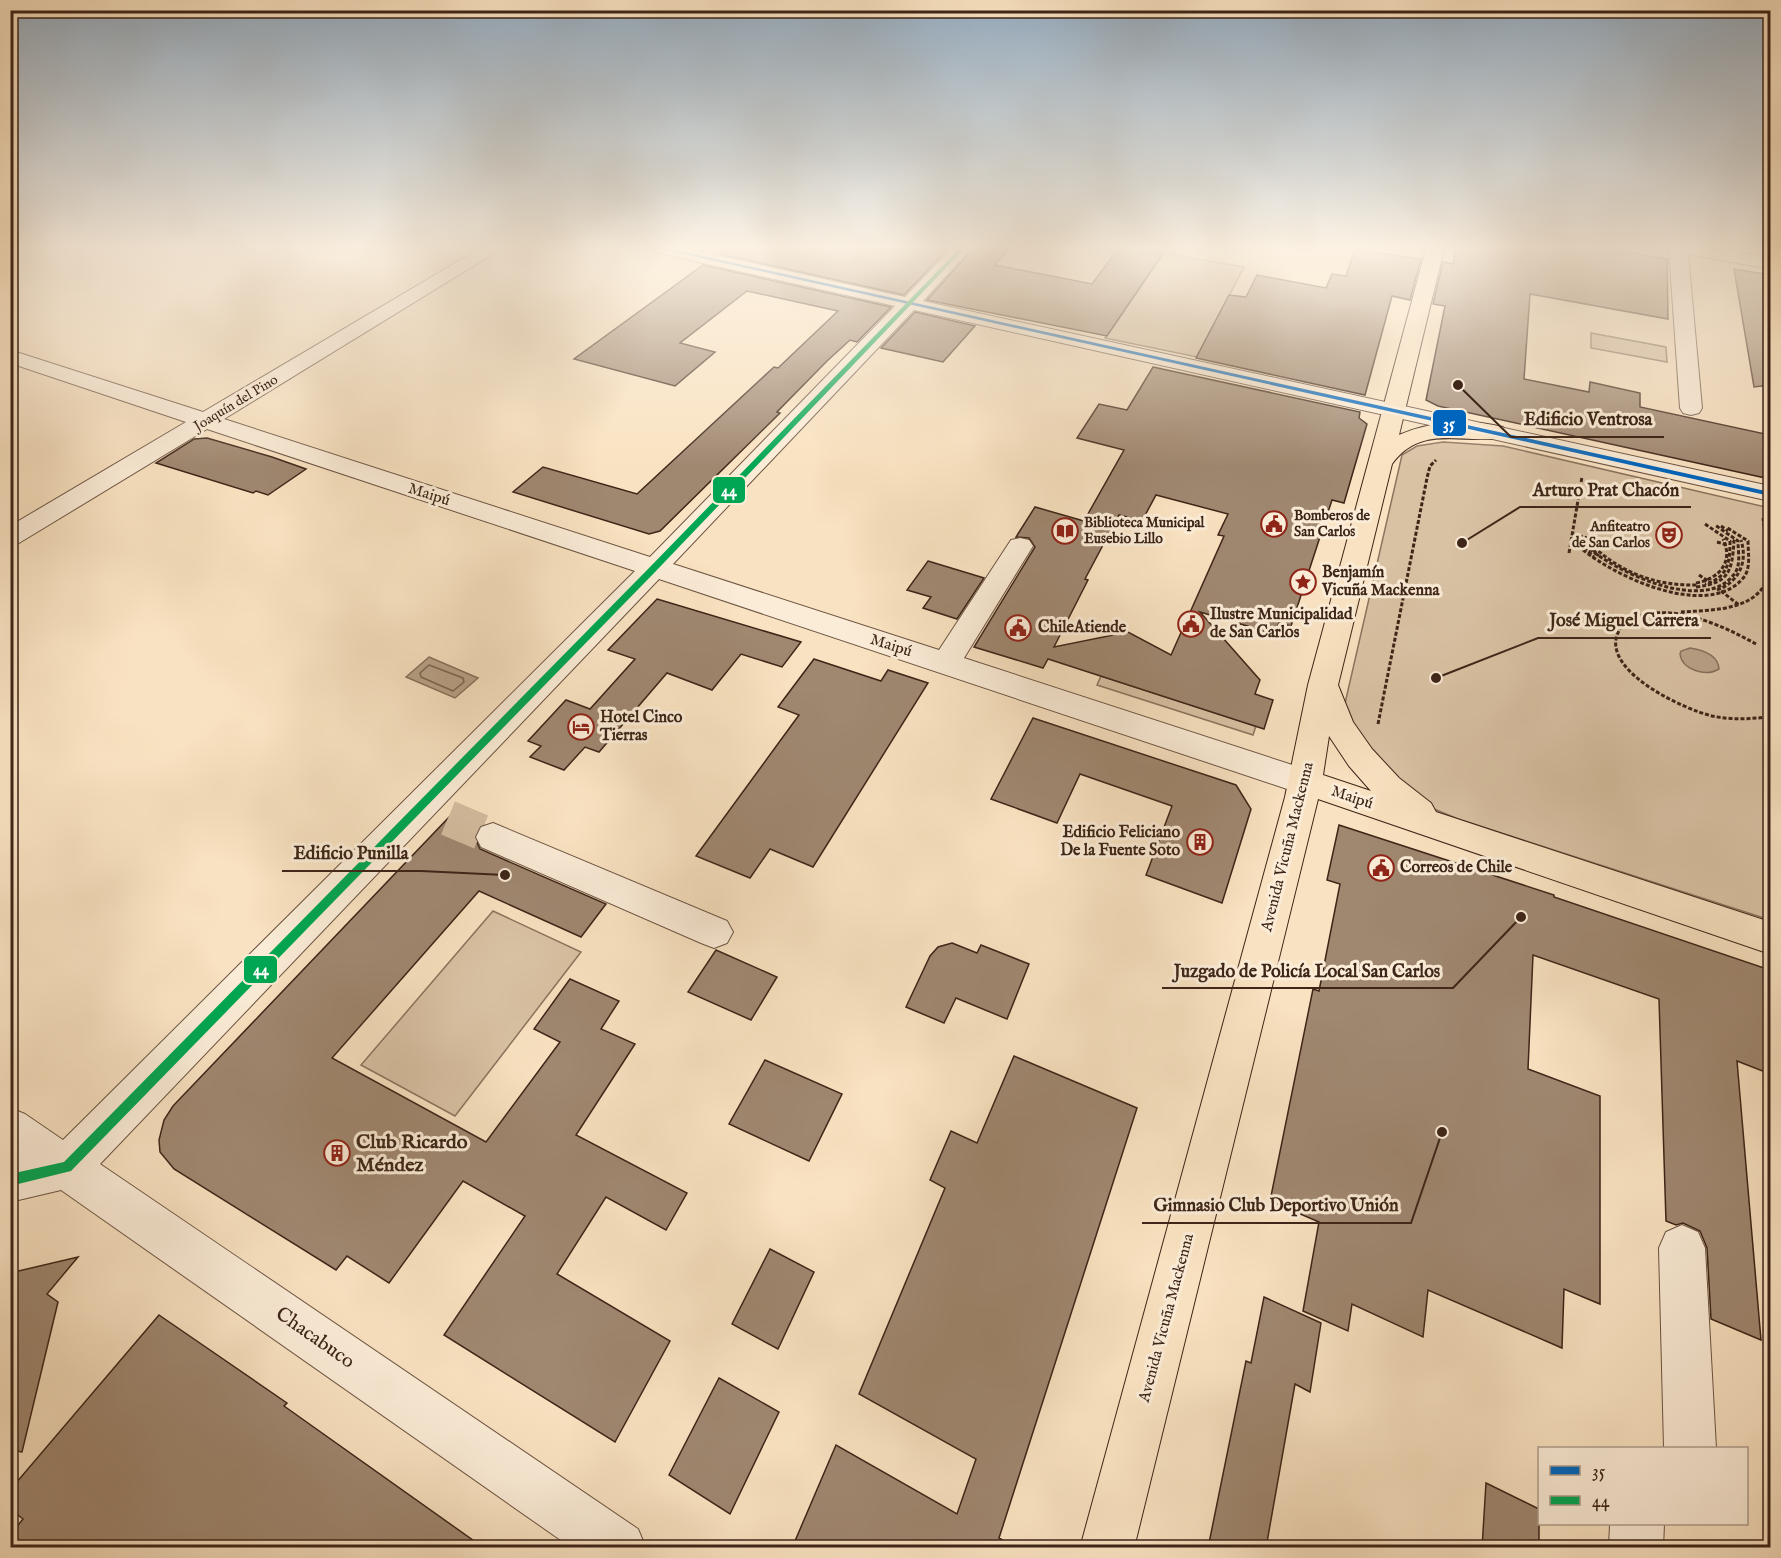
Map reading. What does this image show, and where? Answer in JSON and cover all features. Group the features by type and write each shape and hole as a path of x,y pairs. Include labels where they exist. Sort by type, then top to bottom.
{"main road":[{"name":"Avenida Vicuña Mackenna","path":"1107,1548 1305,782 1323,685 1415,322"},
{"path":"1378,466 1384,456 1394,447 1424,434 1456,430 1495,432"},
{"path":"1323,685 1336,722 1361,760 1400,798 1451,833"},
{"name":"Maipú","path":"1305,782 1451,833 1770,938"}],"street":[{"name":"Joaquín del Pino","path":"10,537 371,322"},
{"path":"10,1180 67,1167 434,812 654,569 890,322"},
{"path":"994,322 1770,494"},
{"path":"1684,322 1691,408"},
{"name":"Maipú","path":"10,356 1305,782"},
{"path":"945,664 1020,546"},
{"path":"493,837 714,932"},
{"name":"Chacabuco","path":"10,1129 620,1548"},
{"path":"1682,1248 1690,1447"},
{"path":"1636,1548 1637,1525"}],"path":[{"path":"1378,724 1427,478 1430,466 1437,459"},
{"path":"1569,553 1573,541 1583,474"},
{"path":"1768,717 1737,719 1694,710 1659,694 1629,669 1618,652 1616,636 1623,624 1637,615 1715,610 1739,605 1760,592 1766,583 1769,571 1763,514 1770,516"},
{"path":"1573,541 1598,548 1617,566 1641,576 1680,584 1733,587 1744,577 1747,570 1734,541 1705,524 1736,548"},
{"path":"1573,541 1597,563 1640,584 1686,594 1714,586 1724,576 1729,566 1738,541 1715,525"},
{"path":"1580,543 1600,562 1639,582 1684,591 1725,584 1735,574 1736,548 1743,542 1720,526"},
{"path":"1718,542 1736,548 1748,541 1726,527"},
{"path":"1573,534 1622,548"},
{"path":"1587,545 1603,562 1640,580 1683,589 1714,586"},
{"path":"1699,575 1739,605"},
{"path":"1671,613 1711,621 1756,644"}],"shaded area":[{"path":"1116,322 1215,322 1197,357 1105,338"},
{"path":"1591,333 1666,347 1667,362 1591,348"},
{"path":"1443,442 1503,446 1770,508 1770,920 1458,819 1434,809 1382,774 1343,712 1402,455 1417,446"},
{"path":"1101,676 1256,726 1253,735 1097,685"},
{"path":"493,911 581,952 455,1116 361,1065"}],"water":[{"path":"1690,648 1713,657 1719,669 1701,672 1690,668 1682,660 1680,654 1681,651"},
{"path":"429,657 478,678 455,698 406,677"}],"building":[{"path":"625,322 707,322 680,343 715,352 675,386 574,359"},
{"path":"827,322 877,322 857,342 850,340 827,361 777,412 780,413 660,531 649,534 513,492 543,467 637,494 774,367 778,368"},
{"path":"906,322 957,322 975,326 943,362 881,348"},
{"path":"1036,322 1117,322 1107,336"},
{"path":"1215,322 1385,322 1365,395 1196,358"},
{"path":"1442,322 1528,322 1524,379 1589,392 1590,382 1640,393 1640,407 1770,435 1770,479 1438,406 1426,400"},
{"path":"1743,322 1770,322 1770,385 1754,387"},
{"path":"1153,367 1360,412 1359,418 1367,424 1344,503 1332,500 1291,626 1279,623 1274,634 1200,612 1260,680 1255,694 1273,700 1264,729 1048,659 1043,668 974,647 1035,547 1029,538 1016,537 1035,507 1084,521 1124,450 1077,438 1099,404 1127,410","holes":["1156,495 1228,514 1218,535 1224,536 1171,655 1128,632 1054,647 1088,580 1085,579 1119,515 1142,521"]},
{"path":"207,438 306,469 268,495 256,491 253,493 156,463 194,439"},
{"path":"928,561 984,578 957,619 923,608 931,597 907,590"},
{"path":"657,599 801,642 782,667 741,654 712,690 667,673 599,752 585,747 564,770 530,757 541,746 528,741 566,700 590,709 635,659 608,650"},
{"path":"814,659 881,681 888,670 928,683 813,867 770,849 750,878 696,856 799,715 778,707"},
{"name":"Edificio Feliciano De la Fuente Soto","path":"1033,718 1236,785 1251,809 1222,903 1146,875 1172,806 1080,774 1057,823 991,799"},
{"path":"454,812 483,824 479,826 474,836 480,849 606,904 581,937 479,891 332,1058 486,1142 560,1042 534,1029 570,979 619,1001 601,1029 635,1044 576,1135 687,1193 666,1230 606,1197 557,1274 670,1341 615,1442 444,1335 525,1216 463,1181 389,1283 347,1256 336,1270 174,1169 160,1152 159,1140 164,1120 173,1106"},
{"path":"1339,825 1554,895 1554,897 1770,970 1770,1074 1737,1061 1761,1340 1711,1319 1707,1248 1700,1231 1683,1223 1676,1225 1666,1221 1659,999 1533,955 1528,1069 1600,1096 1600,1304 1564,1289 1562,1348 1428,1290 1423,1337 1352,1304 1348,1331 1303,1311 1319,1222 1270,1201 1313,989 1319,991 1340,884 1327,880"},
{"path":"952,943 977,953 981,945 1029,964 1007,1019 956,998 944,1023 906,1007 930,956 938,947"},
{"path":"716,950 777,977 751,1020 688,992"},
{"path":"1014,1056 1137,1108 999,1538 1016,1548 792,1548 836,1445 957,1514 976,1459 859,1394 945,1188 930,1180 951,1131 977,1143"},
{"path":"765,1060 842,1094 809,1161 729,1124"},
{"path":"770,1249 814,1272 778,1349 732,1324"},
{"path":"78,1257 47,1294 58,1302 22,1452 10,1450 10,1273"},
{"path":"1264,1297 1321,1323 1310,1392 1295,1384 1266,1548 1208,1548 1246,1361 1251,1363"},
{"path":"159,1315 287,1403 284,1406 484,1548 10,1548 10,1535 23,1519 10,1509 10,1490"},
{"path":"719,1378 779,1412 730,1514 669,1475"},
{"path":"1486,1483 1538,1509 1539,1548 1482,1548"}],"tunnel":[{"path":"448,818 493,837"}],"transit line":[{"name":"44","path":"10,1180 67,1167 892,322"},
{"name":"35","path":"992,322 1770,494"}],"place":[{"name":"Edificio Ventrosa","path":"1458,385"},
{"name":"Bomberos de San Carlos","path":"1274,524"},
{"name":"Biblioteca Municipal Eusebio Lillo","path":"1065,531"},
{"name":"Anfiteatro de San Carlos","path":"1669,535"},
{"name":"Arturo Prat Chacón","path":"1462,543"},
{"name":"Benjamín Vicuña Mackenna","path":"1303,582"},
{"name":"Ilustre Municipalidad de San Carlos","path":"1191,624"},
{"name":"ChileAtiende","path":"1018,628"},
{"name":"José Miguel Carrera","path":"1436,678"},
{"name":"Hotel Cinco Tierras","path":"581,727"},
{"name":"Edificio Feliciano De la Fuente Soto","path":"1200,842"},
{"name":"Correos de Chile","path":"1381,868"},
{"name":"Edificio Punilla","path":"505,875"},
{"name":"Juzgado de Policía Local San Carlos","path":"1521,917"},
{"name":"Gimnasio Club Deportivo Unión","path":"1442,1132"},
{"name":"Club Ricardo Méndez","path":"337,1153"}]}
